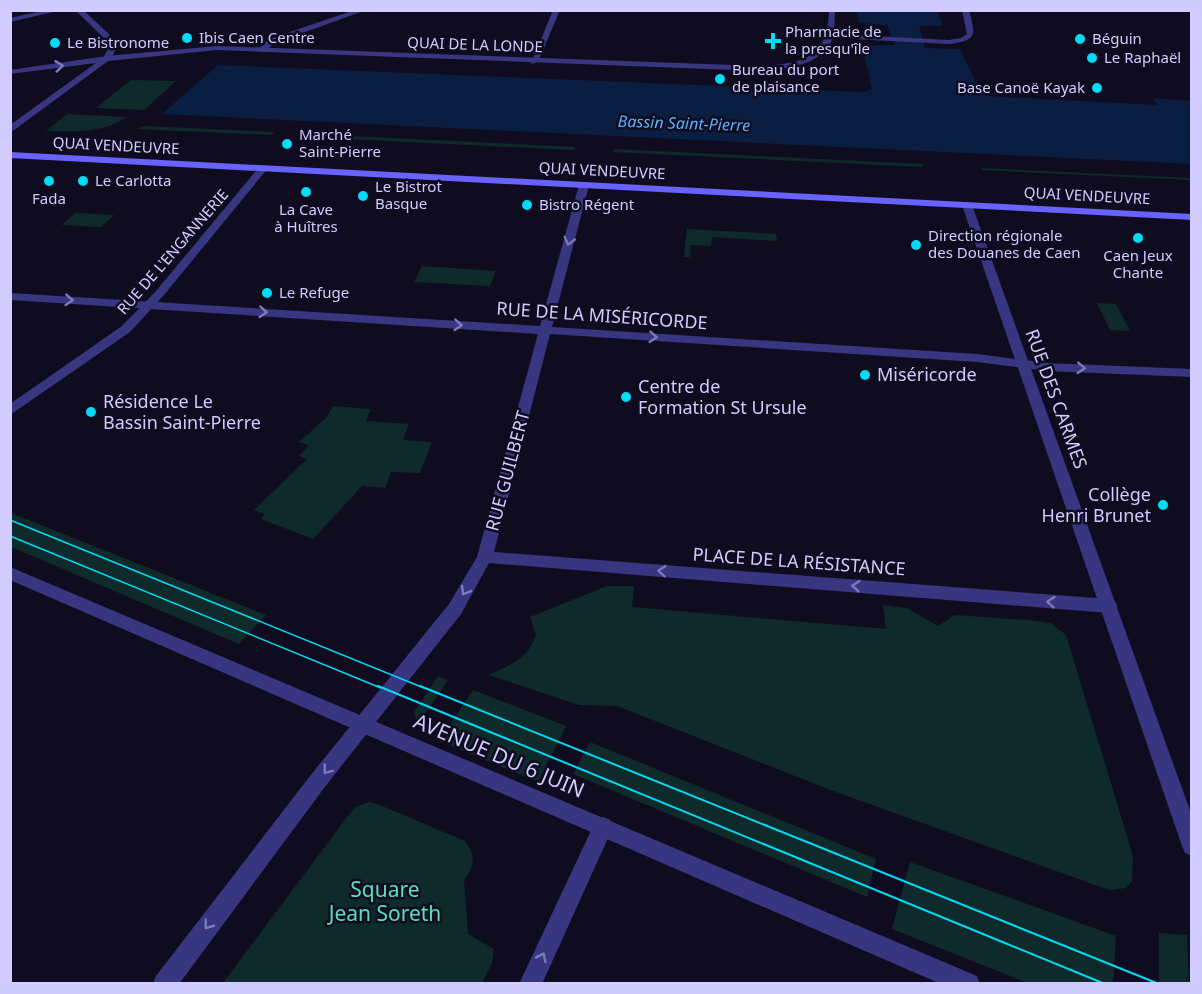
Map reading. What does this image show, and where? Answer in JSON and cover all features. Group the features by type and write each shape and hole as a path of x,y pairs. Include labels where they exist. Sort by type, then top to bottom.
{"main road":[{"name":"QUAI VENDEUVRE","path":"10,155 1191,217"}],"street":[{"path":"10,20 58,10"},
{"path":"10,130 107,58 112,49 109,39 78,10"},
{"path":"261,50 272,41 363,10"},
{"path":"534,62 557,10"},
{"path":"831,10 831,36 949,42 963,40 970,35 971,30 965,10"},
{"path":"1138,10 1162,10"},
{"name":"QUAI DE LA LONDE","path":"10,72 192,49 770,68 810,58 822,51 831,36"},
{"name":"RUE DE L'ENGANNERIE","path":"10,411 126,329 149,305 263,168"},
{"name":"RUE GUILBERT","path":"164,984 455,609 485,557 584,185"},
{"name":"RUE DES CARMES","path":"967,205 1191,846"},
{"name":"RUE DE LA MISÉRICORDE","path":"10,296 1023,362 1047,367 1191,373"},
{"name":"PLACE DE LA RÉSISTANCE","path":"485,557 1109,606"},
{"name":"AVENUE DU 6 JUIN","path":"10,573 969,984"},
{"path":"530,984 603,827"}],"green space":[{"path":"131,80 176,81 144,110 96,108"},
{"path":"67,114 126,117 99,129 46,131"},
{"path":"146,126 274,132 272,135 136,129"},
{"path":"308,134 575,147 574,150 306,137"},
{"path":"613,149 922,164 923,167 613,152"},
{"path":"981,168 1191,178 1191,180 982,170"},
{"path":"75,213 114,215 101,227 62,225"},
{"path":"687,229 776,234 777,241 712,237 711,246 691,245 690,257 684,257"},
{"path":"422,266 496,271 490,286 414,282"},
{"path":"1097,303 1116,304 1130,331 1110,330"},
{"path":"333,406 371,409 366,421 409,424 403,440 432,442 420,473 391,472 385,488 362,486 313,539 261,519 265,514 254,510 307,459 299,456 309,445 299,442 326,418"},
{"path":"11,513 266,615 239,644 11,547"},
{"path":"607,586 634,586 632,607 886,629 883,605 907,608 938,626 955,615 1051,623 1066,635 1133,856 1132,881 1126,888 1109,890 836,792 617,706 579,705 489,675 523,656 533,643 536,635 530,617"},
{"path":"438,676 448,680 418,724 414,712"},
{"path":"473,690 566,726 538,782 439,741"},
{"path":"590,742 876,859 867,897 573,774"},
{"name":"Square Jean Soreth","path":"369,802 465,841 469,846 473,861 464,880 468,934 494,949 492,963 482,983 223,983 350,813 356,807"},
{"path":"910,862 1116,936 1113,983 1028,983 892,929"},
{"path":"1159,933 1187,935 1189,983 1159,983"}],"water":[{"name":"Bassin Saint-Pierre","path":"937,10 943,26 919,26 925,48 960,49 981,93 986,96 1157,105 1153,98 1191,101 1192,164 162,114 218,65 864,92 872,89 862,46 895,45 887,25 859,23 856,11"}],"tram line":[{"path":"10,520 424,688"},
{"path":"10,536 381,688"},
{"path":"378,686 1105,984"},
{"path":"420,686 1159,984"}],"place":[{"name":"Ibis Caen Centre","path":"187,38"},
{"name":"Béguin","path":"1080,39"},
{"name":"Pharmacie de la presqu'île","path":"773,41"},
{"name":"Le Bistronome","path":"55,43"},
{"name":"Le Raphaël","path":"1092,58"},
{"name":"Bureau du port de plaisance","path":"720,79"},
{"name":"Base Canoë Kayak","path":"1097,88"},
{"name":"Marché Saint-Pierre","path":"287,144"},
{"name":"Fada","path":"49,181"},
{"name":"Le Carlotta","path":"83,181"},
{"name":"La Cave à Huîtres","path":"306,192"},
{"name":"Le Bistrot Basque","path":"363,196"},
{"name":"Bistro Régent","path":"527,205"},
{"name":"Caen Jeux Chante","path":"1138,238"},
{"name":"Direction régionale des Douanes de Caen","path":"916,245"},
{"name":"Le Refuge","path":"267,293"},
{"name":"Miséricorde","path":"865,375"},
{"name":"Centre de Formation St Ursule","path":"626,397"},
{"name":"Résidence Le Bassin Saint-Pierre","path":"91,412"},
{"name":"Collège Henri Brunet","path":"1163,505"}]}
